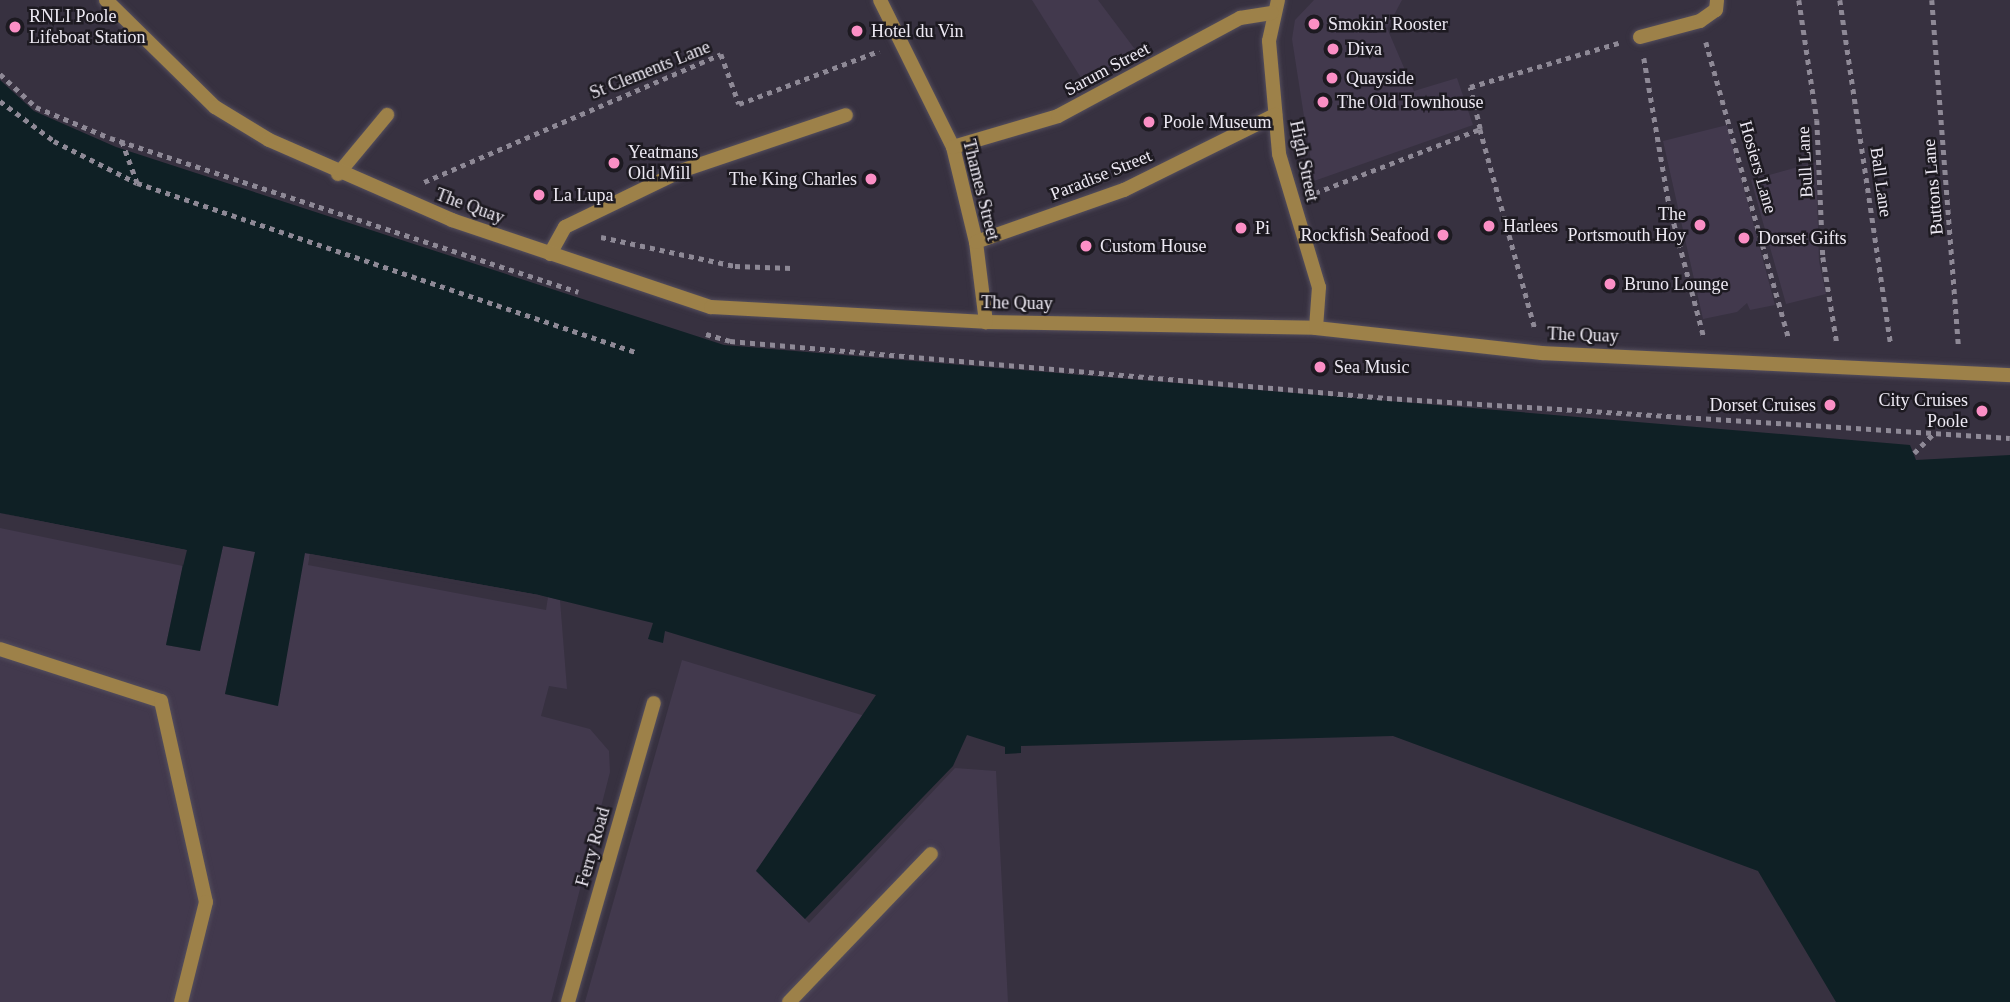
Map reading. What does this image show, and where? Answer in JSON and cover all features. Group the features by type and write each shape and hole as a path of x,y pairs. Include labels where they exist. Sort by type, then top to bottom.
{"street":[{"name":"The Quay","path":"106,0 215,107 338,174 383,194 550,254 711,307 986,321 1316,328 1542,353 1710,358 2010,375"},
{"name":"Thames Street","path":"880,0 899,44 953,147 976,242 986,321"},
{"path":"1640,37 1700,21 1716,10 1717,0"},
{"name":"Sarum Street","path":"953,147 1058,116 1240,18 1275,6"},
{"name":"High Street","path":"1275,6 1275,115 1292,203 1319,287 1316,328"},
{"path":"338,174 387,115"},
{"path":"550,254 565,228 681,171 846,115"},
{"name":"Paradise Street","path":"976,242 1124,190 1275,115"},
{"path":"0,649 161,701 206,902 180,1002"},
{"name":"Ferry Road","path":"568,1002 654,703"},
{"path":"789,1002 931,855"}],"path":[{"name":"Bull Lane","path":"1799,0 1818,120 1823,257 1841,365"},
{"name":"Ball Lane","path":"1840,0 1895,367"},
{"name":"Buttons Lane","path":"1932,0 1961,372"},
{"name":"Hosiers Lane","path":"1700,21 1793,363"},
{"path":"1542,353 1470,87 1640,37 1669,204 1710,358"},
{"name":"St Clements Lane","path":"383,194 721,54 739,104 899,44"},
{"path":"0,102 54,141 137,183 638,353"},
{"path":"1292,203 1480,129"},
{"path":"122,141 137,183"},
{"path":"621,242 734,265 793,268"},
{"path":"1913,453 1935,432"}],"shaded area":[{"path":"1032,0 1098,0 1137,52 1083,81"},
{"path":"1314,0 1402,0 1387,28 1414,91 1457,78 1473,125 1314,181 1292,39 1295,20"},
{"path":"0,80 34,111 116,147 724,345 1910,445 1916,460 2010,455 2010,1002 1836,1002 1758,871 1393,736 1021,746 1021,753 1005,754 1005,747 967,735 953,766 805,919 756,871 876,695 665,631 663,643 648,639 653,623 539,595 305,553 278,706 225,694 255,552 223,546 200,651 166,645 186,550 0,513"},
{"path":"1727,125 1775,305 1750,310 1747,303 1737,312 1703,319 1663,141"},
{"path":"1816,162 1819,261 1826,294 1786,304 1751,180"},
{"path":"0,528 183,566 166,645 200,651 223,546 256,552 225,694 277,706 304,553 310,554 308,565 546,610 548,597 560,600 567,689 549,686 541,716 590,729 609,751 610,772 551,1002 0,1002"},
{"path":"682,660 891,724 756,870 809,923 955,768 996,771 1008,1002 585,1002"}],"pier":[{"path":"0,513 187,550 183,566 183,553"},
{"path":"310,554 539,595 548,600 309,558"}],"place":[{"name":"Smokin' Rooster","path":"1314,24"},
{"name":"RNLI Poole Lifeboat Station","path":"15,27"},
{"name":"Hotel du Vin","path":"857,31"},
{"name":"Diva","path":"1333,49"},
{"name":"Quayside","path":"1332,78"},
{"name":"The Old Townhouse","path":"1323,102"},
{"name":"Poole Museum","path":"1149,122"},
{"name":"Yeatmans Old Mill","path":"614,163"},
{"name":"The King Charles","path":"871,179"},
{"name":"La Lupa","path":"539,195"},
{"name":"The Portsmouth Hoy","path":"1700,225"},
{"name":"Harlees","path":"1489,226"},
{"name":"Pi","path":"1241,228"},
{"name":"Rockfish Seafood","path":"1443,235"},
{"name":"Dorset Gifts","path":"1744,238"},
{"name":"Custom House","path":"1086,246"},
{"name":"Bruno Lounge","path":"1610,284"},
{"name":"Sea Music","path":"1320,367"},
{"name":"Dorset Cruises","path":"1830,405"},
{"name":"City Cruises Poole","path":"1982,411"}]}
